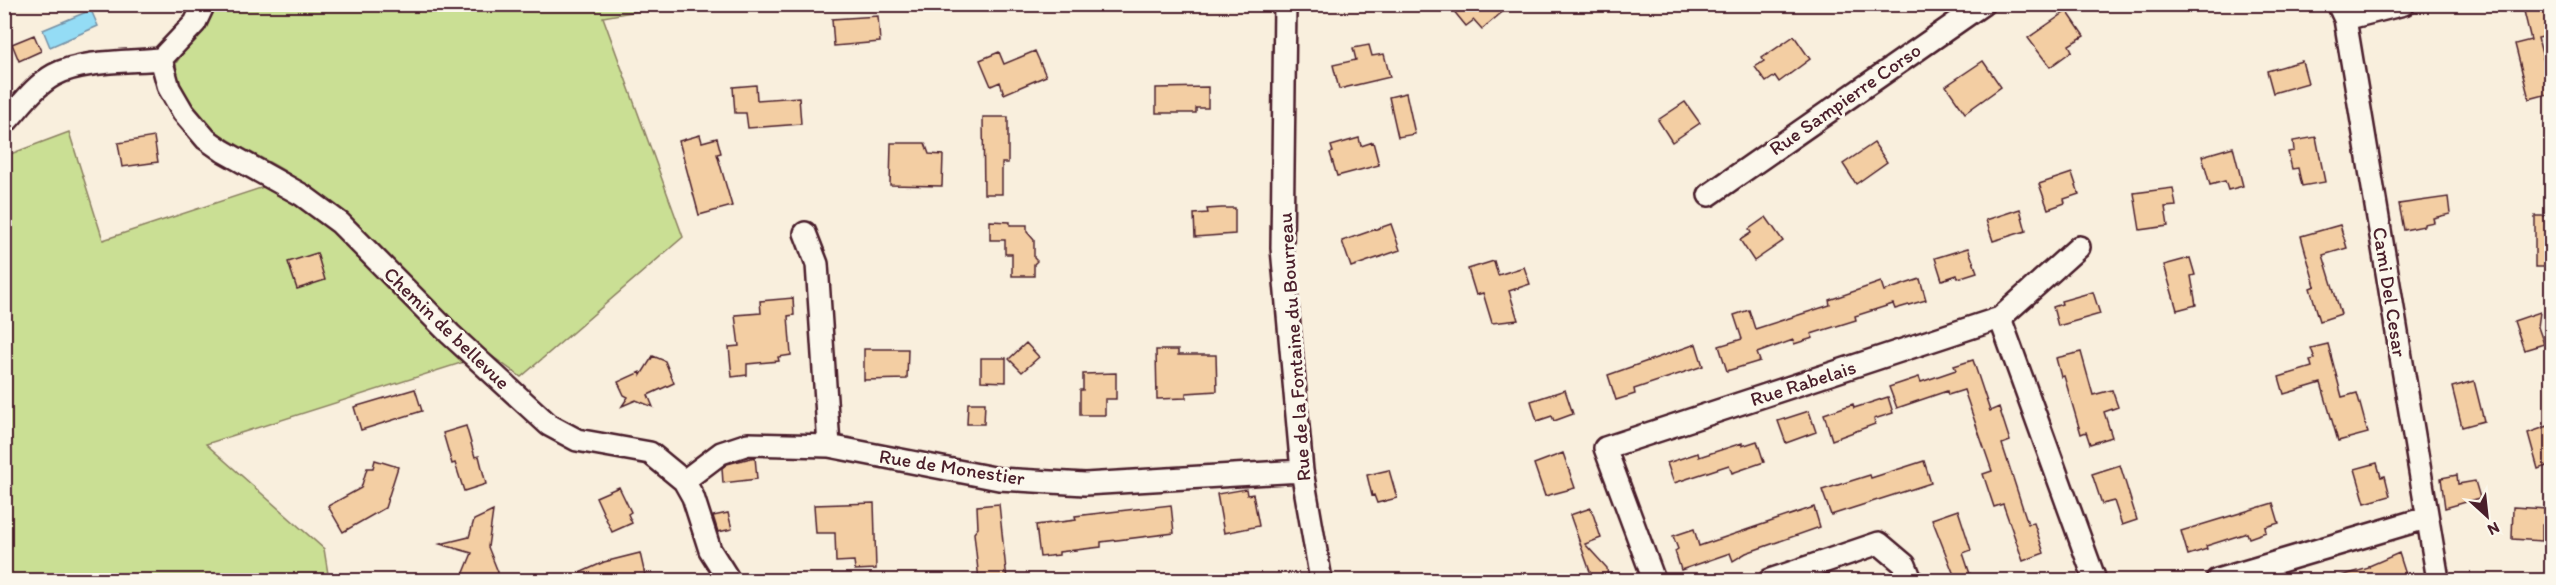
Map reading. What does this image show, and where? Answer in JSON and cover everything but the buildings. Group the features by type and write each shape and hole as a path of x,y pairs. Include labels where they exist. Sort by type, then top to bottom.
{"street":[{"path":"4,124 34,90 55,74 82,66 161,59 195,23 204,4"},
{"name":"Rue de la Fontaine du Bourreau","path":"1285,4 1282,248 1302,471 1321,580"},
{"name":"Rue Sampierre Corso","path":"1709,195 1983,4"},
{"path":"2341,12 2404,4"},
{"name":"Cami Del Cesar","path":"2341,12 2438,580"},
{"name":"Chemin de bellevue","path":"161,59 169,88 183,112 206,139 302,195 340,223 450,334 549,425 577,440 650,453 684,481 693,497 710,550 729,580"},
{"path":"805,233 817,264 829,446"},
{"name":"Rue Rabelais","path":"1654,580 1605,447 2000,318 2079,247"},
{"path":"2000,318 2095,580"},
{"name":"Rue de Monestier","path":"684,481 721,453 748,444 829,446 999,479 1085,484 1302,471"},
{"path":"2217,580 2249,576 2426,518"},
{"path":"1770,580 1879,543 1905,565 1911,580"}],"green space":[{"path":"211,5 671,5 603,17 683,237 521,377 489,354 206,444 324,549 329,580 5,580 5,156 69,132 103,240 294,177 216,131 191,106 181,90 176,63 204,22"}],"water":[{"path":"91,10 98,26 50,47 43,30"}]}
